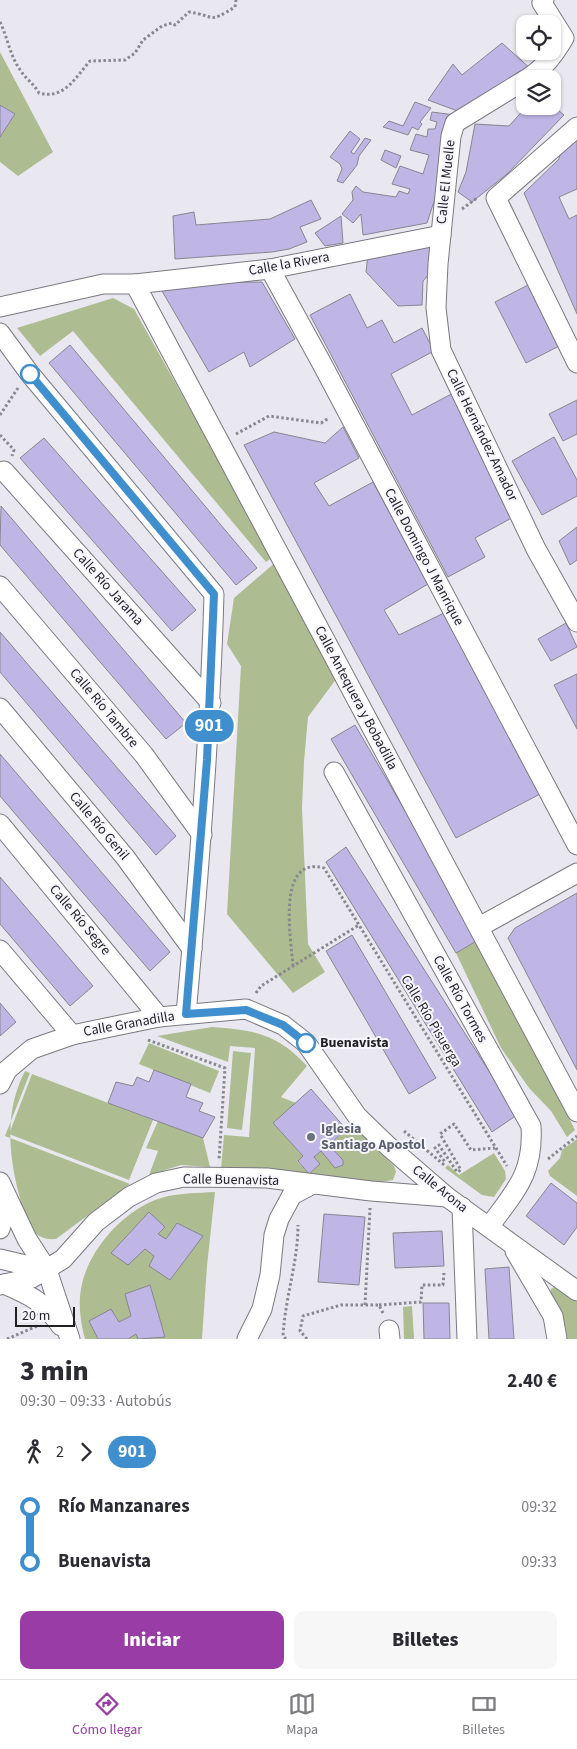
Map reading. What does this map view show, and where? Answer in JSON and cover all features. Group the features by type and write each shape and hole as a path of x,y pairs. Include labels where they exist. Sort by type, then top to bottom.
{"street":[{"name":"Calle El Muelle","path":"540,70 554,56 564,38 542,3 544,0"},
{"name":"Calle El Muelle","path":"441,235 451,136 455,122 516,85"},
{"path":"577,127 488,197 577,363"},
{"name":"Calle la Rivera","path":"0,307 102,284 136,284 270,269 441,235"},
{"name":"Calle Hernández Amador","path":"441,235 436,308 441,350 536,548 577,622"},
{"name":"Calle Domingo J Manrique","path":"270,269 577,845"},
{"name":"Calle Antequera y Bobadilla","path":"136,284 577,1112"},
{"path":"0,333 30,374"},
{"name":"Calle Granadilla","path":"0,1084 7,1070 32,1049 72,1035 160,1016 186,1014 202,835 211,703 214,594 30,374"},
{"name":"Calle Río Jarama","path":"4,471 211,703"},
{"name":"Calle Río Tambre","path":"0,586 144,755 202,835"},
{"name":"Calle Río Genil","path":"0,708 125,857 192,949"},
{"name":"Calle Río Tormes","path":"334,772 531,1126 532,1149 522,1181 489,1227"},
{"name":"Calle Río Segre","path":"0,824 160,1016"},
{"path":"478,928 577,873"},
{"path":"0,950 72,1035"},
{"name":"Calle Arona","path":"186,1014 246,1010 283,1025 306,1043 358,1116 388,1146 454,1202 577,1291"},
{"name":"Calle Buenavista","path":"2,1284 32,1278 47,1270 63,1259 109,1211 129,1197 156,1183 184,1177 267,1178 454,1202"},
{"path":"1,1184 26,1239 47,1270 70,1339"},
{"path":"0,1230 3,1219 1,1184"},
{"path":"247,1339 262,1309 270,1275 274,1235 279,1219 292,1195 312,1184"},
{"path":"454,1202 465,1270 467,1339"},
{"path":"26,1239 6,1259 47,1270"},
{"name":"Calle Arona","path":"511,1244 541,1292 553,1316 557,1339"},
{"path":"541,1292 547,1281 556,1277"},
{"path":"2,1284 33,1296 50,1311 70,1339"}],"path":[{"path":"0,22 9,49 21,72 27,76 39,93 54,94 69,86 90,62 102,59 125,60 135,53 143,40 162,26 172,23 175,25 189,12 211,18 219,18 235,7 236,0"},
{"path":"460,211 488,197"},
{"path":"0,415 16,389 30,374"},
{"path":"220,442 269,416 321,422 346,409"},
{"name":"Calle Río Pisuerga","path":"293,966 289,908 294,877 304,868 314,865 324,868 495,1148 522,1181"},
{"path":"246,1010 261,986 359,925"},
{"path":"142,1041 149,1040 225,1068 218,1178"},
{"path":"388,1146 403,1131 443,1164 445,1162 435,1148 439,1146 457,1172 461,1170 440,1134 454,1124 471,1150 495,1148"},
{"path":"522,1181 577,1136"},
{"path":"365,1305 370,1192"},
{"path":"307,1339 300,1331 303,1316 341,1305 421,1302 422,1284 444,1285 443,1274 465,1270"},
{"path":"379,1304 390,1335"},
{"path":"7,1339 40,1325 50,1311"}],"green space":[{"path":"0,52 53,152 18,176 0,162 0,137 15,114 0,105"},
{"path":"113,298 134,309 273,557 266,562 73,331 40,356 17,328"},
{"path":"277,561 337,678 308,717 302,808 308,944 325,972 293,993 227,914 241,666 227,644 234,598"},
{"path":"480,939 575,1130 567,1137 551,1111 529,1088 501,1048 456,953"},
{"path":"212,1027 253,1032 275,1040 296,1055 307,1066 281,1097 296,1103 273,1123 303,1156 298,1162 309,1174 320,1164 314,1157 354,1124 394,1166 396,1172 393,1180 381,1182 221,1169 224,1135 249,1137 255,1048 230,1046 228,1062 157,1036"},
{"path":"149,1043 219,1071 210,1093 139,1064"},
{"path":"233,1051 251,1053 242,1130 227,1128"},
{"path":"25,1071 30,1073 11,1120 17,1089"},
{"path":"32,1074 153,1120 129,1180 9,1134"},
{"path":"11,1120 10,1127 11,1138 5,1136"},
{"path":"158,1121 203,1138 210,1167 181,1165 149,1175 158,1151 146,1148"},
{"path":"11,1138 130,1184 56,1239 43,1238 37,1235 28,1225 13,1166"},
{"path":"577,1139 577,1196 550,1176 548,1171 560,1158 562,1150"},
{"path":"494,1153 505,1171 506,1179 494,1197 482,1195 445,1168 448,1165 459,1175"},
{"path":"215,1192 202,1339 85,1339 80,1314 81,1289 91,1260 109,1233 134,1212 161,1198 181,1194"},
{"path":"556,1286 577,1299 577,1339 565,1339 550,1294 551,1289"},
{"path":"412,1306 414,1339 404,1339 403,1307"}],"building":[{"path":"502,43 516,56 516,60 521,60 532,70 516,70 516,80 463,113 428,100 453,64 462,75"},
{"path":"415,102 431,108 420,122 422,124 418,130 412,127 408,135 383,127 389,121 403,126"},
{"path":"0,105 15,114 0,137"},
{"path":"432,112 455,115 445,168 427,223 363,235 361,214 353,223 342,214 353,200 352,192 356,186 363,192 396,197 399,191 408,194 410,189 392,184 400,166 423,174 429,155 410,150 416,134 427,137 428,129 435,129 437,122 430,120"},
{"path":"561,112 564,115 507,174 472,202 458,192 466,172 475,124 509,126 519,115 561,115"},
{"path":"350,131 360,139 351,152 354,154 365,138 371,140 359,156 357,165 343,183 337,181 342,169 340,164 330,157"},
{"path":"577,134 577,189 559,197 569,219 577,215 577,314 524,193 559,159 562,142"},
{"path":"385,150 401,156 396,168 381,160"},
{"path":"311,200 321,219 300,227 307,242 289,249 272,252 175,259 173,216 194,212 196,225 270,219"},
{"path":"341,216 343,243 325,246 315,233"},
{"path":"427,239 438,264 423,281 422,305 398,306 366,272 368,254"},
{"path":"262,282 295,339 250,367 244,352 209,372 162,291 162,283"},
{"path":"530,284 561,345 526,363 495,302"},
{"path":"350,294 367,328 382,320 394,343 422,328 434,351 391,374 412,415 455,392 519,514 475,538 485,557 448,577 310,315"},
{"path":"70,345 257,568 236,585 49,363"},
{"path":"577,400 577,434 563,441 549,414"},
{"path":"343,427 359,458 314,483 329,506 373,482 428,584 384,610 399,635 446,612 542,793 456,838 244,445 274,432 325,443"},
{"path":"554,437 577,480 577,496 542,515 512,461"},
{"path":"44,438 196,610 172,631 20,458"},
{"path":"1,506 186,723 166,739 0,545"},
{"path":"577,527 577,560 570,565 559,541"},
{"path":"566,623 577,647 551,661 538,639"},
{"path":"0,632 176,836 156,855 0,672"},
{"path":"577,674 577,729 554,685"},
{"path":"355,725 480,939 456,953 331,739"},
{"path":"0,754 170,952 150,971 0,796"},
{"path":"346,847 517,1115 492,1132 326,862"},
{"path":"0,877 93,986 70,1006 0,924"},
{"path":"577,893 577,1070 508,938 515,928"},
{"path":"352,935 436,1078 409,1094 326,951"},
{"path":"0,1003 16,1022 0,1036"},
{"path":"154,1070 191,1084 186,1097 203,1103 199,1111 215,1117 203,1138 108,1103 116,1082 133,1086 137,1077 149,1082"},
{"name":"Iglesia Santiago Apostol","path":"311,1089 346,1129 329,1145 343,1160 343,1165 335,1168 321,1151 314,1157 320,1164 309,1174 298,1161 303,1156 273,1123"},
{"path":"551,1183 577,1203 577,1227 564,1245 526,1216"},
{"path":"149,1212 165,1227 158,1234 166,1239 177,1223 203,1236 170,1280 149,1266 154,1256 145,1249 128,1265 111,1253"},
{"path":"324,1214 365,1217 359,1285 318,1282"},
{"path":"442,1231 444,1266 395,1268 393,1233"},
{"path":"509,1267 514,1339 489,1339 485,1269"},
{"path":"150,1285 165,1337 138,1339 136,1334 128,1339 98,1339 89,1321 111,1309 119,1322 131,1316 125,1294"},
{"path":"423,1303 449,1303 450,1339 424,1339"}],"bus line":[{"name":"901","path":"30,374 214,594 211,703 202,835 186,1014 246,1010 283,1025 306,1043"}],"place":[{"name":"Buenavista","path":"306,1043"},
{"name":"Iglesia Santiago Apostol","path":"311,1137"}]}
